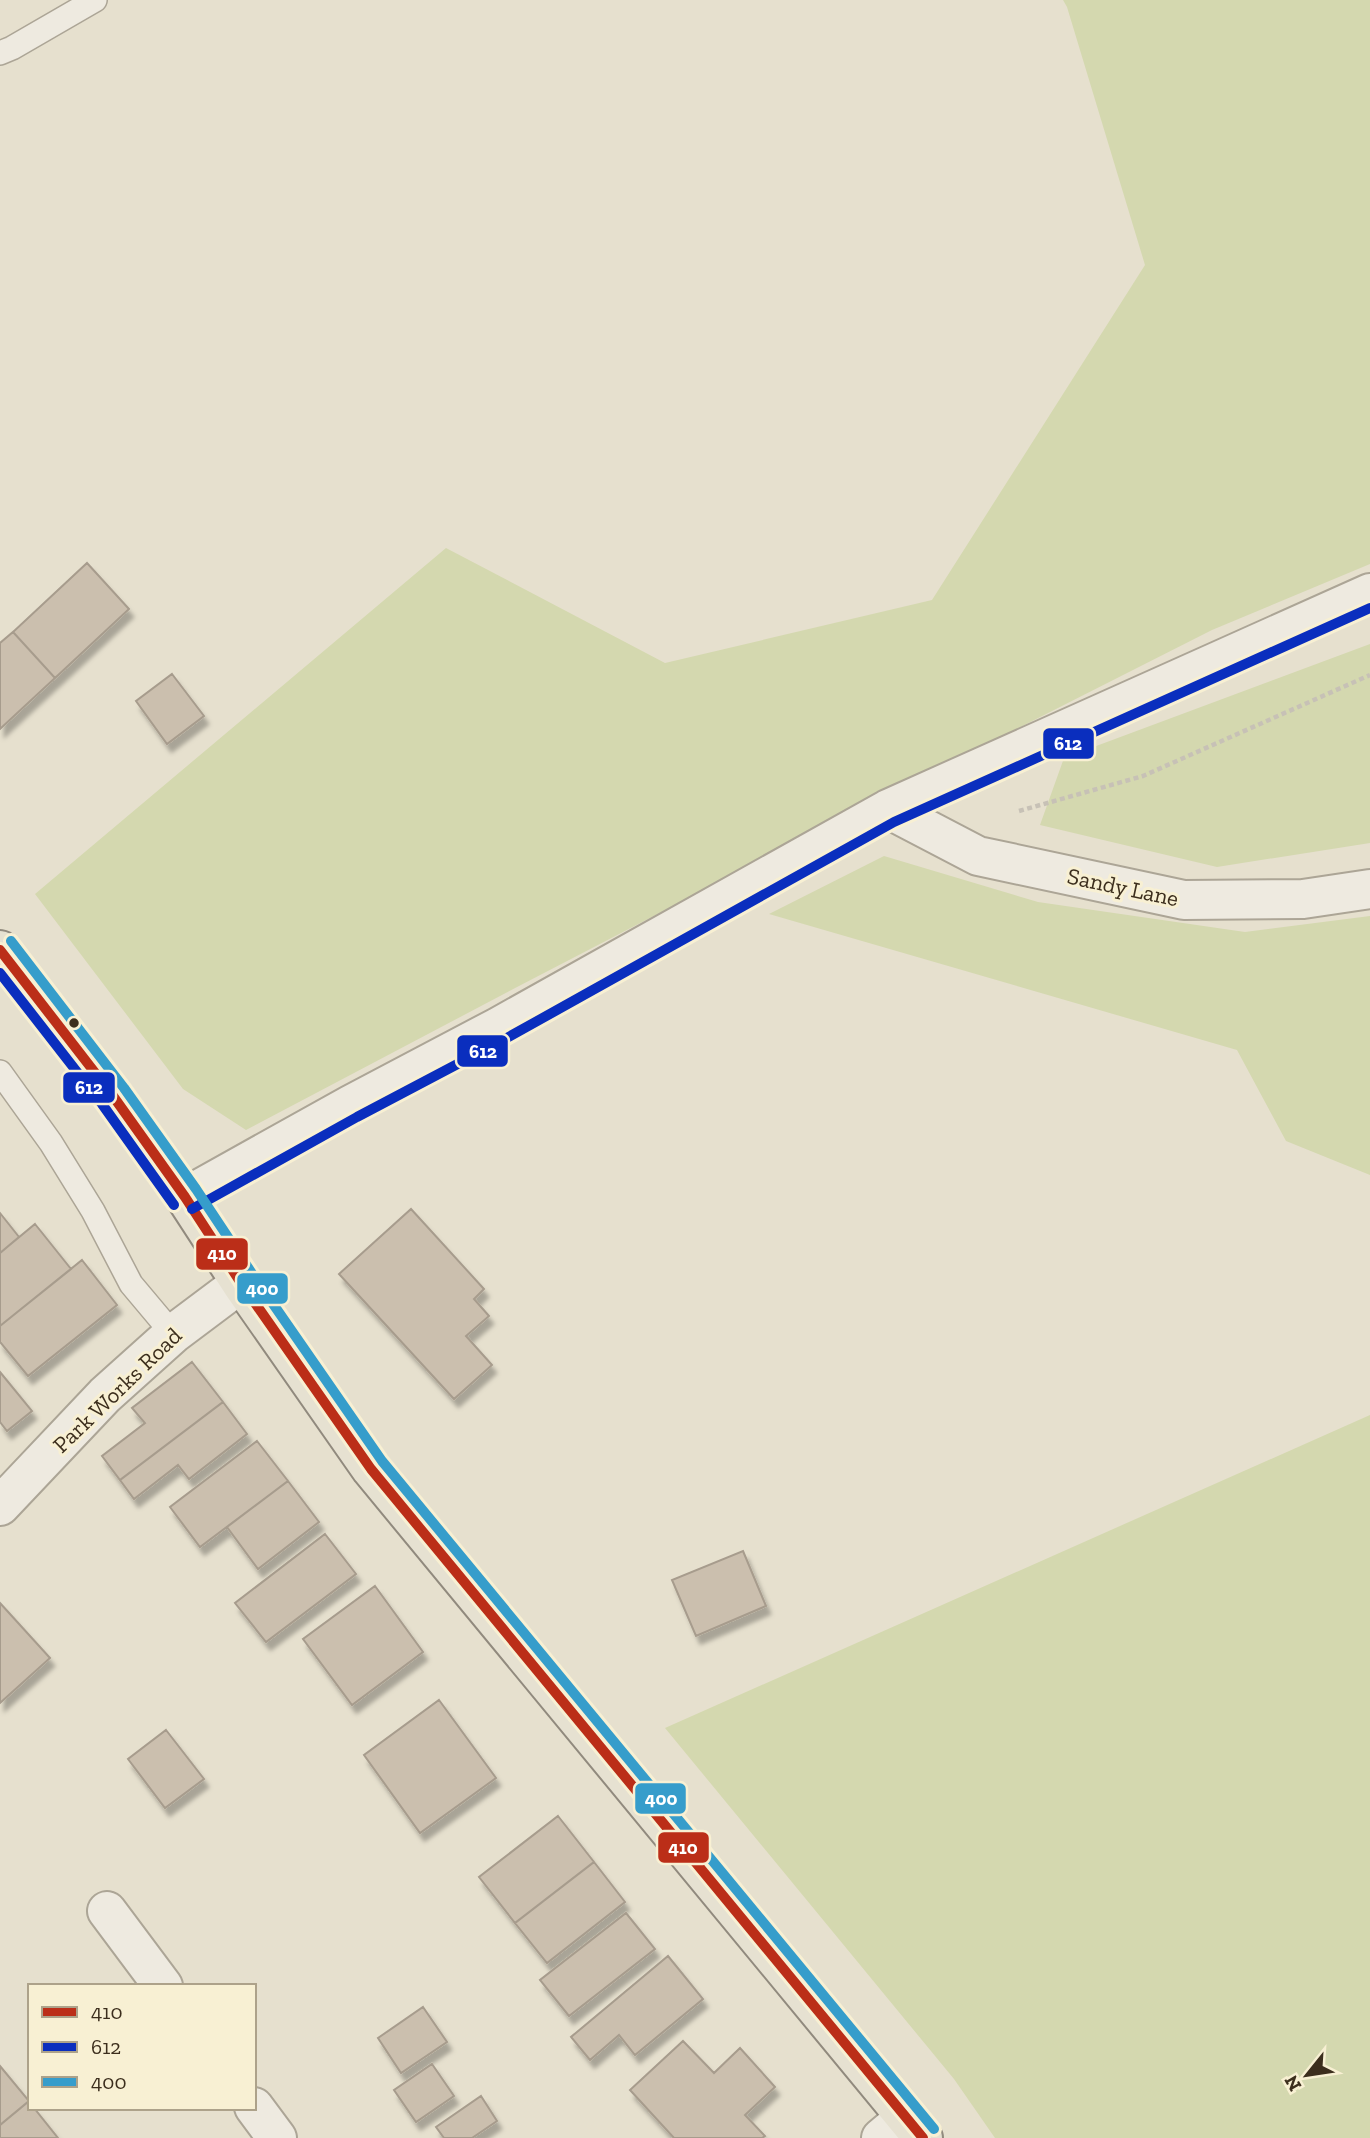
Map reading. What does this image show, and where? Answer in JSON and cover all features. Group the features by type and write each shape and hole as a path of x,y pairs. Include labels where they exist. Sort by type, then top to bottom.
{"main road":[{"path":"0,950 113,1096 371,1469 903,2131"}],"street":[{"path":"185,1197 498,1027 888,809 1370,593"},
{"name":"Sandy Lane","path":"888,809 978,856 1184,900 1303,899 1370,889"},
{"name":"Park Works Road","path":"0,1506 105,1395 173,1334 241,1283"},
{"path":"107,1911 162,1984"},
{"path":"256,2110 277,2138"}],"lane":[{"path":"0,53 95,0"},
{"path":"0,1072 51,1143 86,1200 131,1284 173,1334"}],"path":[{"path":"1007,815 1143,776 1370,676"}],"green space":[{"path":"1063,0 1370,0 1370,564 1212,630 896,790 246,1130 183,1089 35,894 446,548 665,663 932,600 1145,265"},
{"path":"1370,644 1370,843 1217,867 1040,825 1064,758"},
{"path":"884,856 1038,902 1245,932 1370,916 1370,1175 1286,1141 1237,1050 769,914"},
{"path":"1370,1415 1370,2138 995,2138 954,2079 665,1728"}],"building":[{"path":"87,563 129,609 55,678 13,632"},
{"path":"13,632 55,678 0,729 0,643"},
{"path":"172,674 204,716 167,744 136,701"},
{"path":"411,1209 484,1289 474,1299 489,1316 466,1336 492,1365 454,1399 339,1274"},
{"path":"0,1213 19,1237 0,1253"},
{"path":"35,1224 71,1269 0,1326 0,1253"},
{"path":"82,1260 117,1305 28,1376 0,1342 0,1326"},
{"path":"192,1362 223,1402 120,1480 102,1456 145,1423 132,1408"},
{"path":"0,1372 32,1411 7,1431 0,1422"},
{"path":"223,1402 247,1434 189,1479 178,1465 134,1499 120,1480"},
{"path":"257,1441 288,1481 200,1547 170,1507"},
{"path":"288,1481 319,1522 258,1569 227,1527"},
{"path":"325,1534 356,1574 266,1642 235,1603"},
{"path":"743,1551 766,1606 696,1636 672,1580"},
{"path":"375,1586 423,1652 352,1705 303,1639"},
{"path":"0,1603 50,1658 0,1703"},
{"path":"439,1700 496,1778 420,1833 364,1755"},
{"path":"166,1730 204,1779 165,1808 128,1759"},
{"path":"558,1816 594,1862 515,1923 479,1877"},
{"path":"594,1862 625,1902 547,1963 515,1923"},
{"path":"626,1913 655,1949 569,2016 540,1980"},
{"path":"668,1956 703,1999 635,2055 619,2035 590,2060 571,2037"},
{"path":"423,2007 447,2042 401,2073 378,2038"},
{"path":"683,2041 714,2073 740,2048 775,2087 745,2115 765,2136 674,2138 630,2090"},
{"path":"432,2064 454,2096 416,2122 394,2090"},
{"path":"0,2066 28,2102 0,2125"},
{"path":"481,2096 497,2121 472,2138 444,2138 436,2127"},
{"path":"28,2102 28,2110 36,2110 58,2138 0,2138 0,2125"}],"transit line":[{"name":"612","path":"192,1209 505,1039 894,822 1370,608"},
{"name":"400","path":"11,941 124,1088 382,1461 934,2129"},
{"name":"410","path":"0,950 113,1096 371,1469 923,2138"},
{"name":"612","path":"0,973 102,1104 174,1205"}]}
